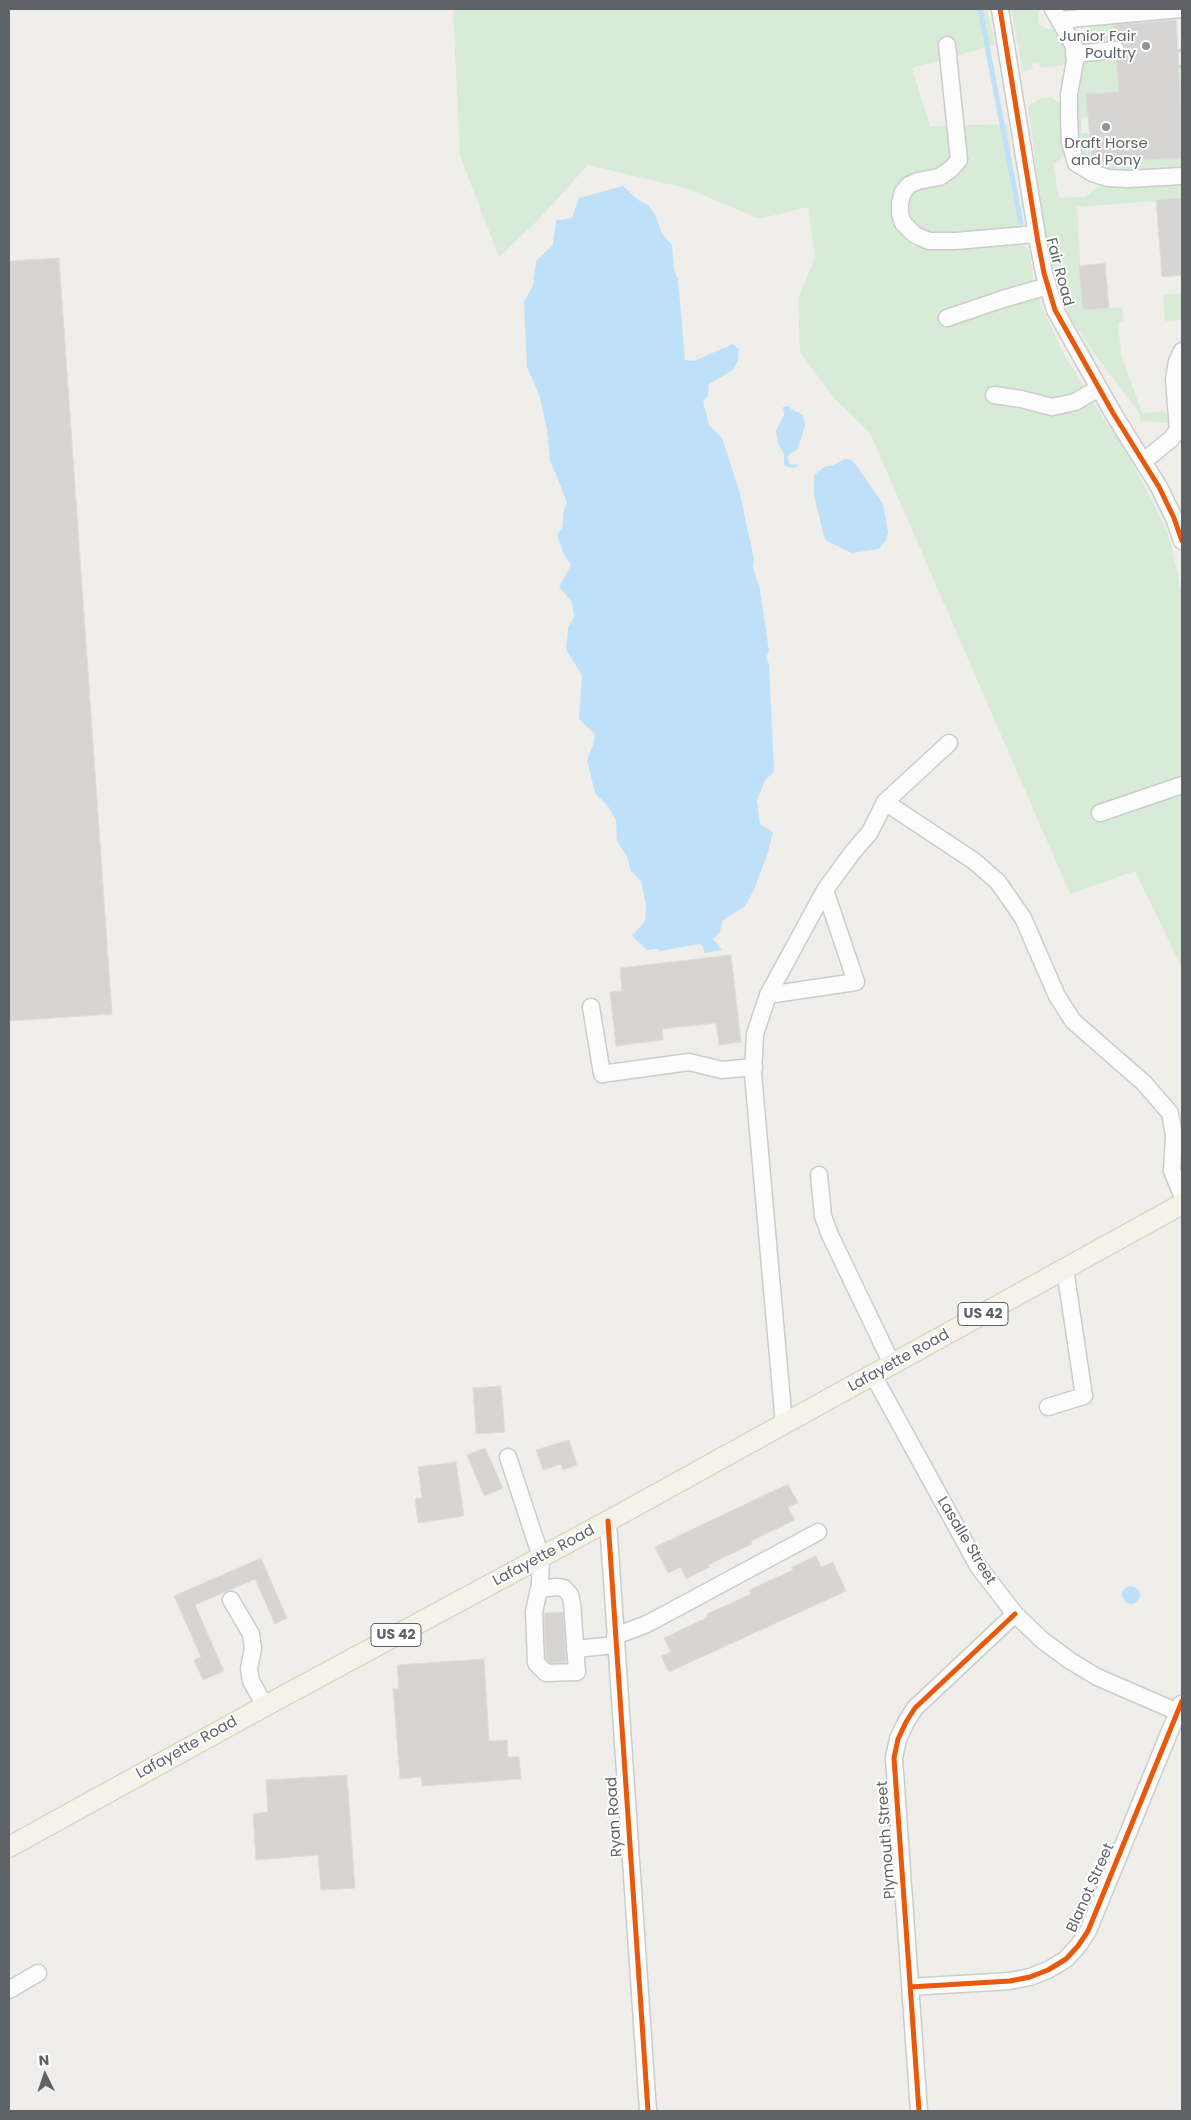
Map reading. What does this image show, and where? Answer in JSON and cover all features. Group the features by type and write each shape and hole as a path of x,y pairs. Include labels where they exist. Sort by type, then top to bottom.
{"main road":[{"name":"Lafayette Road","path":"9,1847 265,1706 541,1558 1182,1204"}],"street":[{"name":"Fair Road","path":"1000,9 1036,234 1055,310 1167,502 1182,541"},
{"path":"1182,9 1056,14 1070,38 1074,54 1069,94 1069,116 1070,142 1076,163 1092,173 1108,178 1128,179 1182,176"},
{"path":"947,45 959,160 951,170 939,177 918,181 909,185 900,203 900,214 903,223 915,235 929,242 1036,234"},
{"path":"1074,54 1116,50"},
{"path":"947,318 1048,286"},
{"path":"1144,461 1171,439 1178,430 1174,379 1177,362 1182,351"},
{"path":"994,395 1021,399 1052,407 1076,402 1099,388"},
{"path":"784,1424 754,1067 755,1034 768,995 825,890 870,832 885,802 949,743"},
{"path":"1100,813 1182,785"},
{"path":"885,802 974,861 998,882 1023,918 1057,996 1073,1020 1144,1083 1170,1113 1174,1135 1172,1171 1182,1195"},
{"path":"768,995 856,982 825,890"},
{"path":"591,1006 602,1074 689,1062 722,1070 754,1067"},
{"path":"819,1174 823,1216 830,1235 892,1364"},
{"path":"1048,1407 1084,1396 1065,1269"},
{"name":"Lasalle Street","path":"873,1375 978,1566 1015,1614 1042,1640 1090,1673 1126,1691 1180,1707"},
{"path":"508,1457 541,1558 540,1588 534,1612 536,1663 546,1673 577,1672 570,1595 564,1588 556,1586 540,1588"},
{"name":"Ryan Road","path":"608,1521 648,2111"},
{"path":"575,1649 616,1641 818,1532"},
{"path":"231,1600 251,1634 253,1648 249,1669 251,1681 265,1706"},
{"name":"Plymouth Street","path":"919,2111 894,1771 898,1739 915,1708 1015,1614"},
{"name":"Blanot Street","path":"910,1987 1020,1979 1048,1970 1066,1959 1078,1946 1088,1930 1180,1707"},
{"path":"9,1990 38,1973"}],"green space":[{"path":"453,9 987,9 995,45 912,68 930,126 1008,124 1019,227 908,238 912,246 937,248 1014,243 1026,247 1030,252 1033,279 1042,307 1062,351 1101,415 1123,445 1162,521 1171,544 1182,595 1182,968 1135,871 1070,894 870,433 834,398 800,352 798,298 815,258 808,207 759,219 689,189 588,165 538,220 499,257 460,156"},
{"path":"1011,9 1038,9 1039,24 1044,28 1058,31 1065,40 1071,60 1064,65 1040,68 1039,62 1032,63 1033,69 1023,71"},
{"path":"1114,19 1115,44 1089,46 1085,44 1084,40 1090,27"},
{"path":"1116,55 1118,81 1182,69 1182,120 1180,88 1081,118 1081,133 1087,133 1090,136 1092,163 1182,158 1182,170 1124,174 1091,167 1081,156 1078,148 1076,118 1083,65 1087,60"},
{"path":"1051,97 1063,105 1066,155 1053,164 1059,198 1085,197 1103,183 1182,183 1182,199 1077,207 1083,310 1122,307 1123,321 1118,322 1121,354 1142,413 1163,411 1168,415 1168,423 1141,421 1138,411 1094,353 1069,316 1047,248 1028,106 1041,98"},
{"path":"1182,120 1182,129 1123,124"},
{"path":"1182,293 1182,320 1165,321 1163,295"}],"water":[{"path":"623,186 638,200 648,205 655,214 662,234 672,245 674,271 678,279 685,360 694,361 733,344 739,349 738,360 733,370 709,384 708,395 703,402 709,425 722,438 739,490 754,559 753,567 760,590 769,651 766,658 769,664 774,772 765,780 757,800 760,824 773,832 754,890 745,906 722,921 720,932 713,939 722,950 705,953 702,945 699,944 660,951 657,949 647,950 632,936 645,921 646,905 641,881 631,871 627,856 617,841 616,820 608,806 595,793 587,760 595,734 579,719 582,675 566,650 568,628 574,617 572,602 559,587 571,565 564,555 557,535 563,526 563,513 567,502 550,460 547,429 539,394 527,367 524,302 533,286 536,261 553,245 556,220 572,218 579,198"},
{"path":"789,406 803,415 805,426 797,450 789,454 789,464 799,465 794,468 784,464 784,454 778,443 776,431 784,415 783,407"},
{"path":"845,459 850,459 856,465 883,504 888,532 886,540 879,549 852,553 827,541 824,537 814,495 814,475 826,466 831,466"},
{"path":"1131,1586 1137,1589 1140,1595 1137,1601 1131,1604 1125,1601 1122,1595 1125,1589"}],"building":[{"path":"1176,20 1182,123 1182,158 1095,163 1092,161 1086,94 1119,92 1116,60 1122,58 1126,50 1124,44 1115,40 1114,25"},
{"path":"1182,198 1182,275 1162,277 1156,200"},
{"path":"59,258 112,1014 9,1021 9,261"},
{"path":"1105,263 1109,308 1083,310 1079,266"},
{"path":"731,955 741,1042 719,1045 716,1023 662,1029 663,1040 616,1046 610,992 622,991 620,968"},
{"path":"501,1386 505,1432 476,1434 473,1388"},
{"path":"569,1440 577,1465 563,1470 561,1464 543,1470 536,1450"},
{"path":"485,1448 503,1488 484,1496 467,1455"},
{"path":"456,1462 464,1516 418,1523 415,1499 422,1498 418,1467"},
{"path":"788,1484 798,1503 788,1507 795,1520 751,1541 752,1544 708,1565 710,1567 686,1579 681,1567 668,1573 655,1547"},
{"path":"816,1556 821,1567 833,1562 846,1591 669,1672 661,1656 671,1652 664,1638 708,1617 707,1614 751,1594 749,1590 793,1570 792,1567"},
{"path":"261,1558 287,1618 275,1624 255,1579 195,1605 224,1671 203,1680 194,1660 201,1657 174,1596"},
{"path":"563,1612 566,1662 550,1663 546,1659 544,1613"},
{"path":"484,1659 489,1741 507,1740 508,1757 519,1757 521,1779 422,1786 421,1777 400,1779 393,1689 399,1689 397,1665"},
{"path":"347,1775 355,1888 321,1890 318,1855 256,1860 253,1814 268,1812 266,1780"}],"waterway":[{"path":"980,9 1021,223"}],"cycle path":[{"path":"1000,9 1038,242 1044,273 1055,310 1113,413 1159,487 1174,518 1182,541"},
{"path":"608,1521 648,2111"},
{"path":"919,2111 894,1758 898,1739 915,1708 1015,1614"},
{"path":"910,1987 1010,1981 1030,1977 1048,1970 1066,1959 1088,1931 1182,1701"}],"place":[{"name":"Junior Fair Poultry","path":"1146,46"},
{"name":"Draft Horse and Pony","path":"1106,127"}]}
